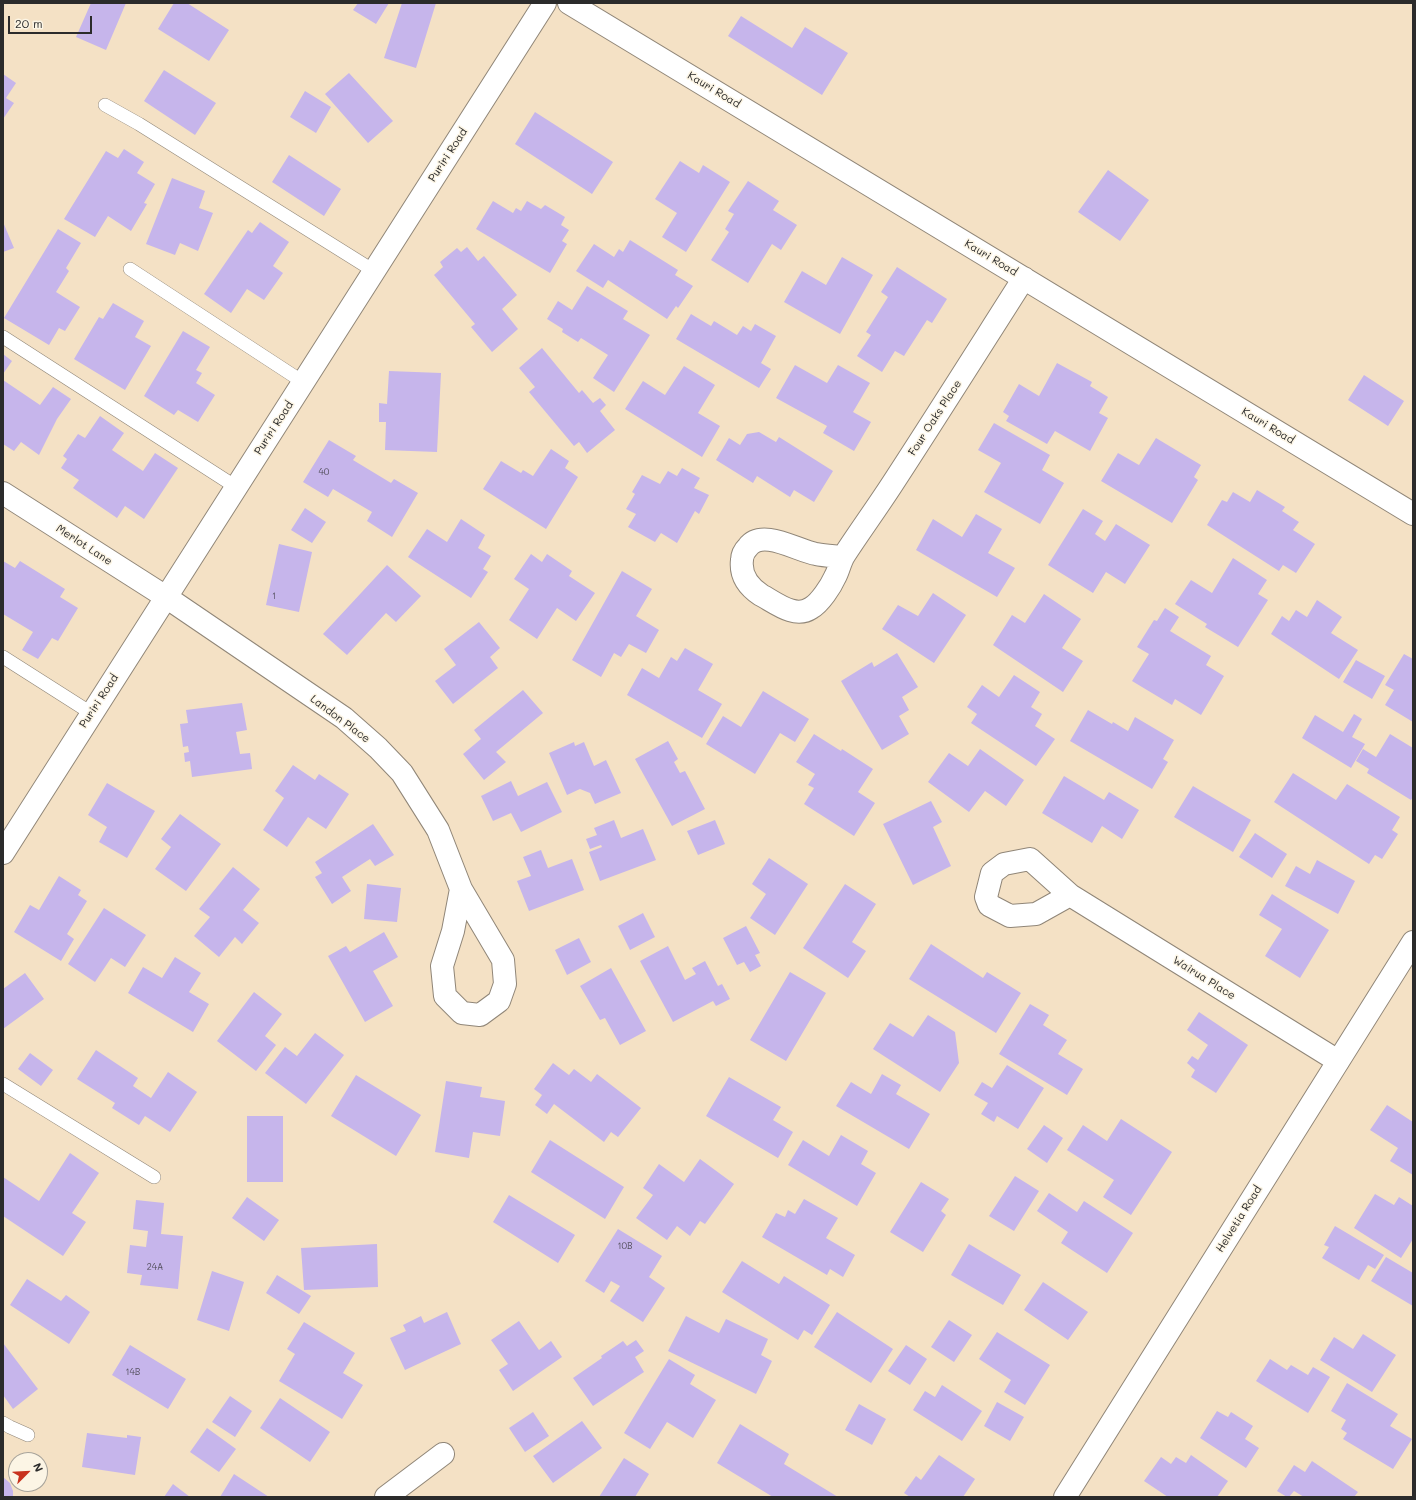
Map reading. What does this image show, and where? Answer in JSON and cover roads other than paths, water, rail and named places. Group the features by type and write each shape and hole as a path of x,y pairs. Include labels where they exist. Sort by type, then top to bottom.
{"street":[{"name":"Puriri Road","path":"3,853 545,3"},
{"name":"Kauri Road","path":"570,3 1413,514"},
{"name":"Four Oaks Place","path":"843,557 892,485 1024,278"},
{"name":"Merlot Lane","path":"3,493 166,597"},
{"name":"Landon Place","path":"166,597 344,718 378,748 402,773 438,830 461,889 503,960 504,984 499,1001 480,1015 462,1013 445,996 442,966 453,931 461,889"},
{"name":"Wairua Place","path":"1070,895 1338,1061"},
{"name":"Helvetia Road","path":"1064,1497 1413,942"},
{"path":"386,1497 443,1454"}],"lane":[{"path":"105,104 374,271"},
{"path":"130,269 303,382"},
{"path":"3,337 236,487"},
{"path":"3,657 91,714"},
{"path":"3,1084 154,1178"},
{"path":"3,1423 28,1435"}]}
